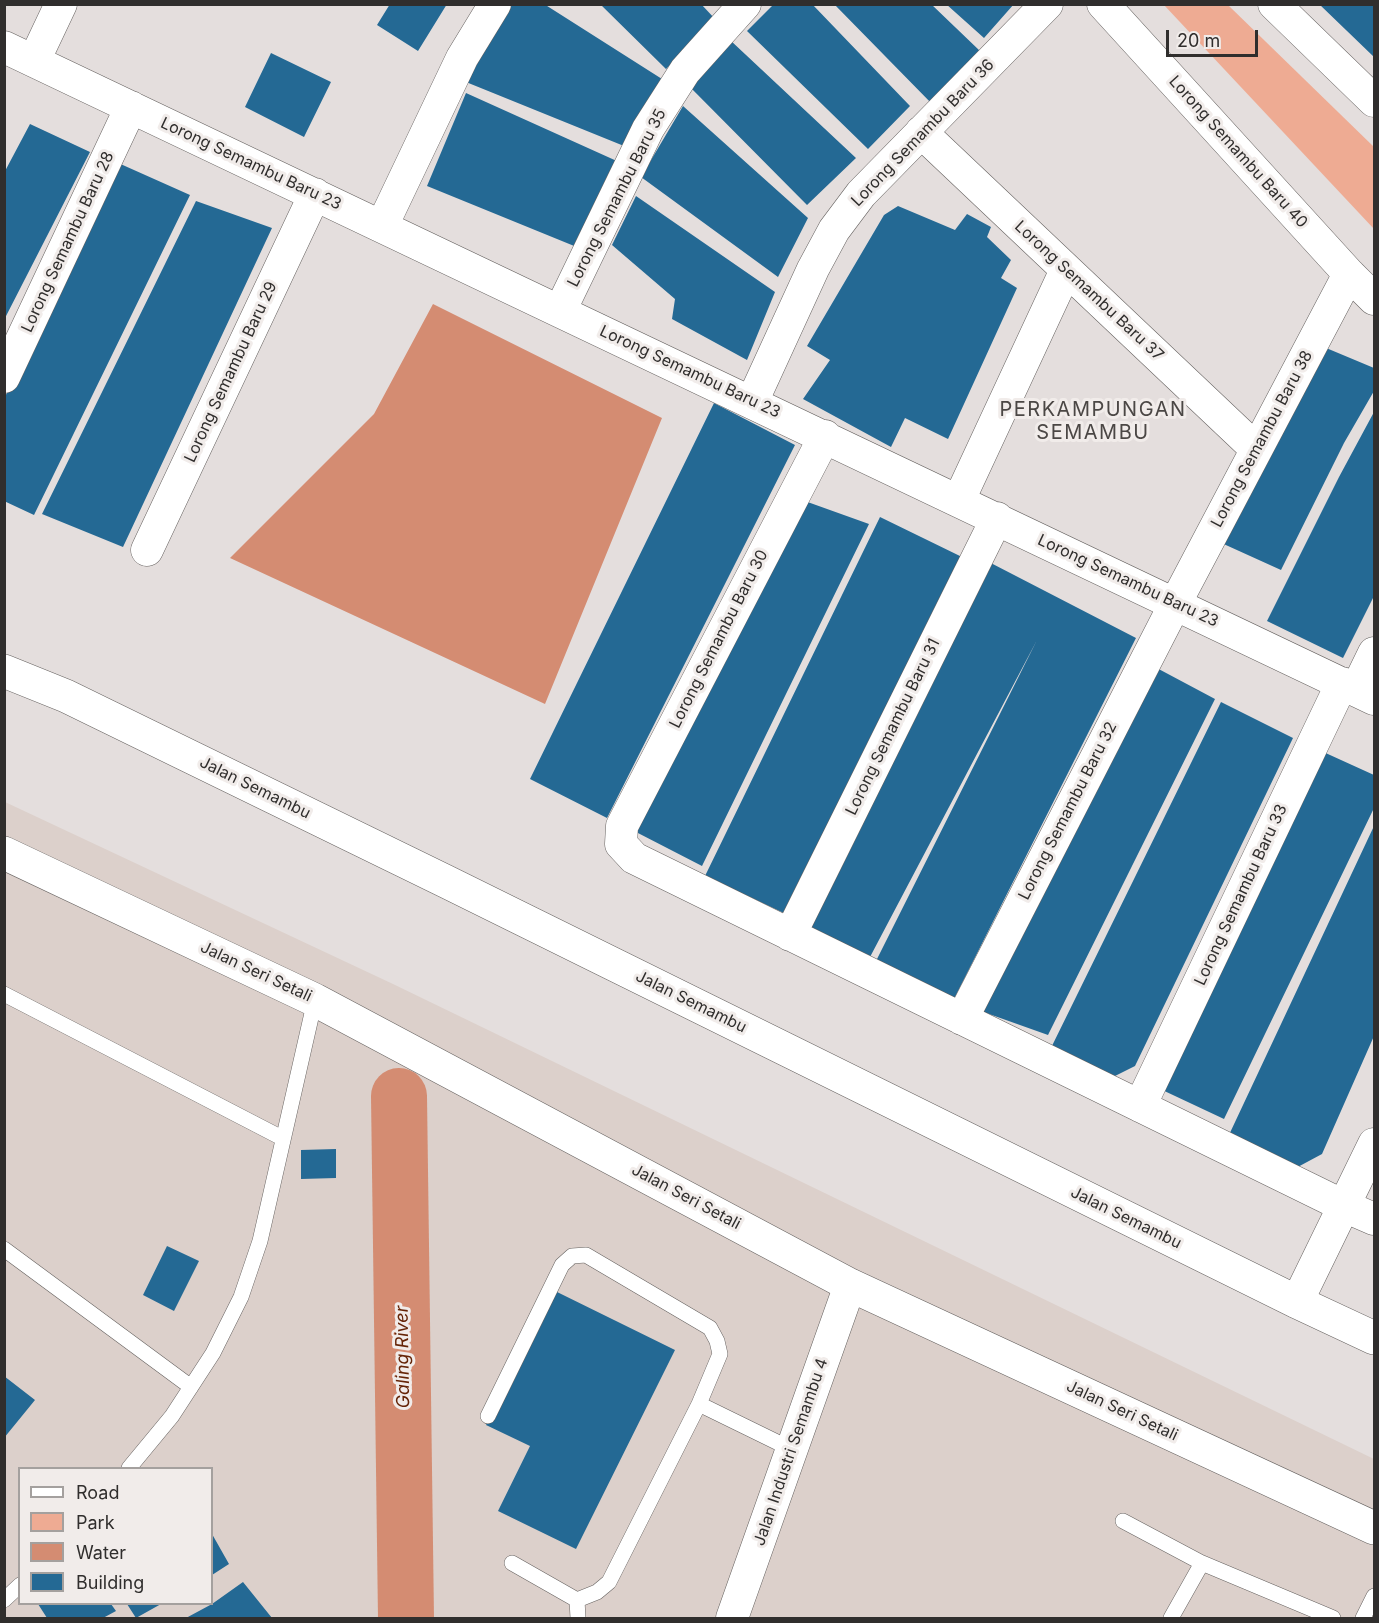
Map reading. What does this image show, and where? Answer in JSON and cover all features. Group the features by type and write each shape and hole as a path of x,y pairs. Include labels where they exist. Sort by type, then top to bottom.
{"street":[{"path":"34,61 61,4"},
{"path":"382,226 462,58 495,4"},
{"name":"Lorong Semambu Baru 35","path":"560,311 648,129 685,71 745,4"},
{"name":"Lorong Semambu Baru 36","path":"752,402 813,269 834,230 861,194 1047,4"},
{"name":"Lorong Semambu Baru 40","path":"1103,4 1374,299"},
{"path":"1274,4 1374,101"},
{"name":"Lorong Semambu Baru 23","path":"4,46 1358,691"},
{"name":"Lorong Semambu Baru 28","path":"4,377 131,107"},
{"name":"Lorong Semambu Baru 37","path":"921,132 1256,450"},
{"name":"Lorong Semambu Baru 29","path":"147,550 315,194"},
{"path":"958,500 1066,270"},
{"name":"Lorong Semambu Baru 38","path":"1175,604 1349,274"},
{"name":"Lorong Semambu Baru 30","path":"790,935 634,858 621,844 622,826 825,436"},
{"name":"Lorong Semambu Baru 31","path":"790,935 997,518"},
{"name":"Lorong Semambu Baru 32","path":"962,1019 1175,604"},
{"name":"Lorong Semambu Baru 33","path":"1140,1106 1358,691 1374,653"},
{"name":"Jalan Semambu","path":"4,671 66,696 446,881 1374,1338"},
{"name":"Jalan Seri Setali","path":"4,853 315,1000 850,1285 1374,1528"},
{"path":"790,935 1374,1219"},
{"path":"1297,1302 1374,1144"},
{"name":"Jalan Industri Semambu 4","path":"732,1618 850,1285"}],"lane":[{"path":"4,994 282,1138"},
{"path":"130,1467 172,1416 213,1353 241,1298 260,1241 315,1000"},
{"path":"4,1249 191,1387"},
{"path":"488,1416 562,1265 572,1256 586,1255 710,1328 717,1341 720,1354 699,1404 609,1582 597,1592 577,1600"},
{"path":"699,1404 791,1449"},
{"path":"1123,1521 1202,1563 1333,1618"},
{"path":"512,1563 577,1600"},
{"path":"1171,1618 1202,1563"},
{"path":"4,1600 18,1587"},
{"path":"1363,1618 1374,1596"},
{"path":"577,1600 578,1618"}],"shaded area":[{"path":"5,802 393,984 1374,1459 1374,1618 5,1618"}],"green space":[{"path":"1164,5 1228,5 1374,147 1374,229"}],"water":[{"path":"433,304 662,418 545,704 230,558 374,414"}],"building":[{"path":"390,4 447,4 418,51 377,25"},
{"path":"500,4 544,4 662,79 624,146 461,80"},
{"path":"600,4 701,4 716,20 666,69"},
{"path":"774,4 812,4 910,106 868,149 747,31"},
{"path":"834,4 931,4 980,51 935,107"},
{"path":"946,4 1014,4 984,38"},
{"path":"1319,4 1374,4 1374,57"},
{"path":"730,40 856,158 807,205 688,85"},
{"path":"271,53 331,82 304,137 245,107"},
{"path":"466,93 619,162 584,250 427,186"},
{"path":"683,106 808,218 778,277 641,177"},
{"path":"30,124 90,152 4,320 4,173"},
{"path":"116,162 190,195 34,515 4,501 4,399"},
{"path":"636,196 775,292 747,360 672,319 675,299 612,245"},
{"path":"196,201 272,228 123,547 42,514"},
{"path":"898,206 955,230 967,214 991,227 987,237 1011,260 1001,278 1017,288 948,439 905,418 891,447 803,399 830,360 807,346 884,215"},
{"path":"1319,345 1374,368 1374,391 1344,443 1281,570 1217,541"},
{"path":"714,403 795,445 607,818 530,779"},
{"path":"1374,412 1374,596 1343,658 1267,621"},
{"path":"802,500 869,524 702,866 636,832"},
{"path":"880,517 962,557 788,915 705,876"},
{"path":"985,560 1136,638 953,1001 876,961 1037,640 870,957 803,927"},
{"path":"1153,666 1215,699 1048,1035 975,1009"},
{"path":"1221,702 1293,738 1135,1066 1105,1081 1048,1054"},
{"path":"1319,750 1374,775 1374,808 1224,1119 1158,1088"},
{"path":"1374,826 1374,1036 1322,1154 1294,1169 1228,1137"},
{"path":"336,1149 336,1178 301,1179 301,1150"},
{"path":"167,1246 199,1261 174,1311 143,1295"},
{"path":"553,1290 675,1350 576,1549 498,1511 530,1446 486,1425"},
{"path":"4,1376 35,1400 4,1438"},
{"path":"213,1536 229,1564 213,1574"},
{"path":"243,1582 272,1618 186,1618 213,1603"},
{"path":"39,1605 112,1605 116,1611 103,1618 47,1618"},
{"path":"128,1605 159,1605 136,1618"}],"waterway":[{"name":"Galing River","path":"399,1096 406,1618"}],"district":[{"name":"PERKAMPUNGAN SEMAMBU","path":"1093,422"}]}
